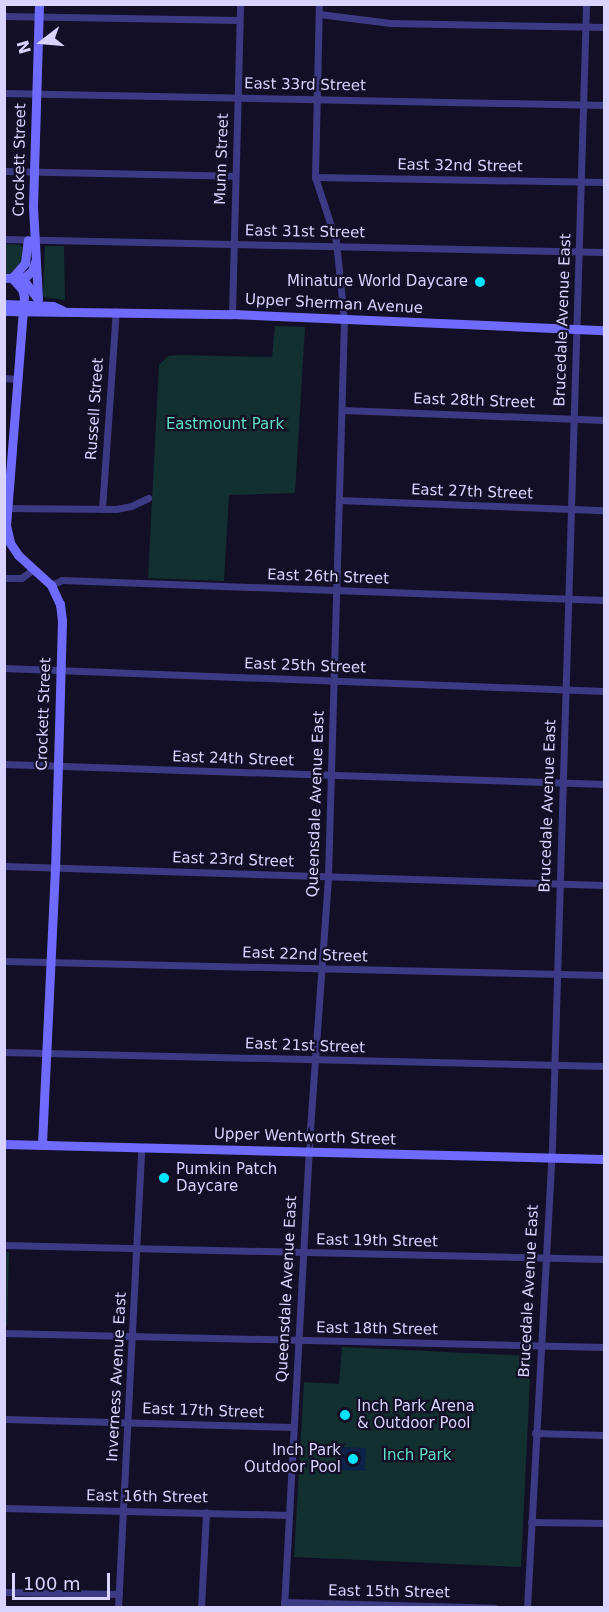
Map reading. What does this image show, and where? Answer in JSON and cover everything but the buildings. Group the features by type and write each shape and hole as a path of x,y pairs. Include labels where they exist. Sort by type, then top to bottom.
{"main road":[{"name":"Crockett Street","path":"38,299 36,254 31,241 39,4"},
{"path":"8,278 25,263 31,241"},
{"path":"8,278 29,274 36,254"},
{"path":"8,278 25,282 38,299 57,308"},
{"path":"8,278 22,289 23,308 6,525 10,543 18,555 51,585"},
{"name":"Upper Sherman Avenue","path":"4,304 23,308"},
{"name":"Upper Sherman Avenue","path":"4,311 23,308 57,308 604,330"},
{"name":"Crockett Street","path":"42,1145 55,868 61,609 51,585"},
{"name":"Upper Wentworth Street","path":"4,1144 604,1159"}],"street":[{"name":"Munn Street","path":"232,314 240,4"},
{"name":"Queensdale Avenue East","path":"284,1605 308,1152 328,876 344,320 337,247 315,177 319,4"},
{"name":"Brucedale Avenue East","path":"527,1608 554,1065 586,4"},
{"path":"320,14 390,23 604,27"},
{"path":"4,16 239,20"},
{"name":"East 33rd Street","path":"4,93 604,105"},
{"path":"4,171 235,176"},
{"name":"East 32nd Street","path":"315,177 604,182"},
{"name":"East 31st Street","path":"4,239 604,252"},
{"name":"Russell Street","path":"102,508 116,311"},
{"path":"4,378 17,379"},
{"name":"East 28th Street","path":"342,410 604,420"},
{"path":"6,508 124,508 148,498"},
{"name":"East 27th Street","path":"339,500 604,510"},
{"path":"4,578 21,578 33,570"},
{"name":"East 26th Street","path":"51,585 63,580 604,600"},
{"name":"East 25th Street","path":"4,669 604,691"},
{"name":"East 24th Street","path":"4,764 604,784"},
{"name":"East 23rd Street","path":"4,866 604,885"},
{"name":"East 22nd Street","path":"4,962 604,975"},
{"name":"East 21st Street","path":"4,1052 604,1066"},
{"name":"Inverness Avenue East","path":"118,1608 141,1148"},
{"name":"East 19th Street","path":"4,1245 604,1259"},
{"name":"East 18th Street","path":"4,1333 604,1347"},
{"name":"East 17th Street","path":"4,1419 293,1426"},
{"path":"535,1434 604,1435"},
{"name":"East 16th Street","path":"4,1508 289,1515"},
{"path":"201,1608 206,1512"},
{"path":"531,1522 604,1523"},
{"path":"4,1592 119,1594"},
{"name":"East 15th Street","path":"284,1605 494,1608"}],"green space":[{"path":"5,244 20,245 24,248 23,260 11,273 5,274"},
{"path":"45,246 64,246 65,300 43,297"},
{"name":"Eastmount Park","path":"275,326 305,327 295,493 229,495 224,581 148,578 159,365 168,356 178,355 272,357"},
{"path":"5,1252 9,1252 7,1326 4,1326"},
{"name":"Inch Park","path":"342,1347 531,1356 521,1567 294,1557 304,1382 339,1384"}],"water":[{"name":"Inch Park Outdoor Pool","path":"341,1447 366,1448 365,1471 340,1470"}],"place":[{"name":"Minature World Daycare","path":"480,282"},
{"name":"Pumkin Patch Daycare","path":"164,1178"},
{"name":"Inch Park Arena & Outdoor Pool","path":"345,1415"},
{"name":"Inch Park Outdoor Pool","path":"353,1459"}]}
